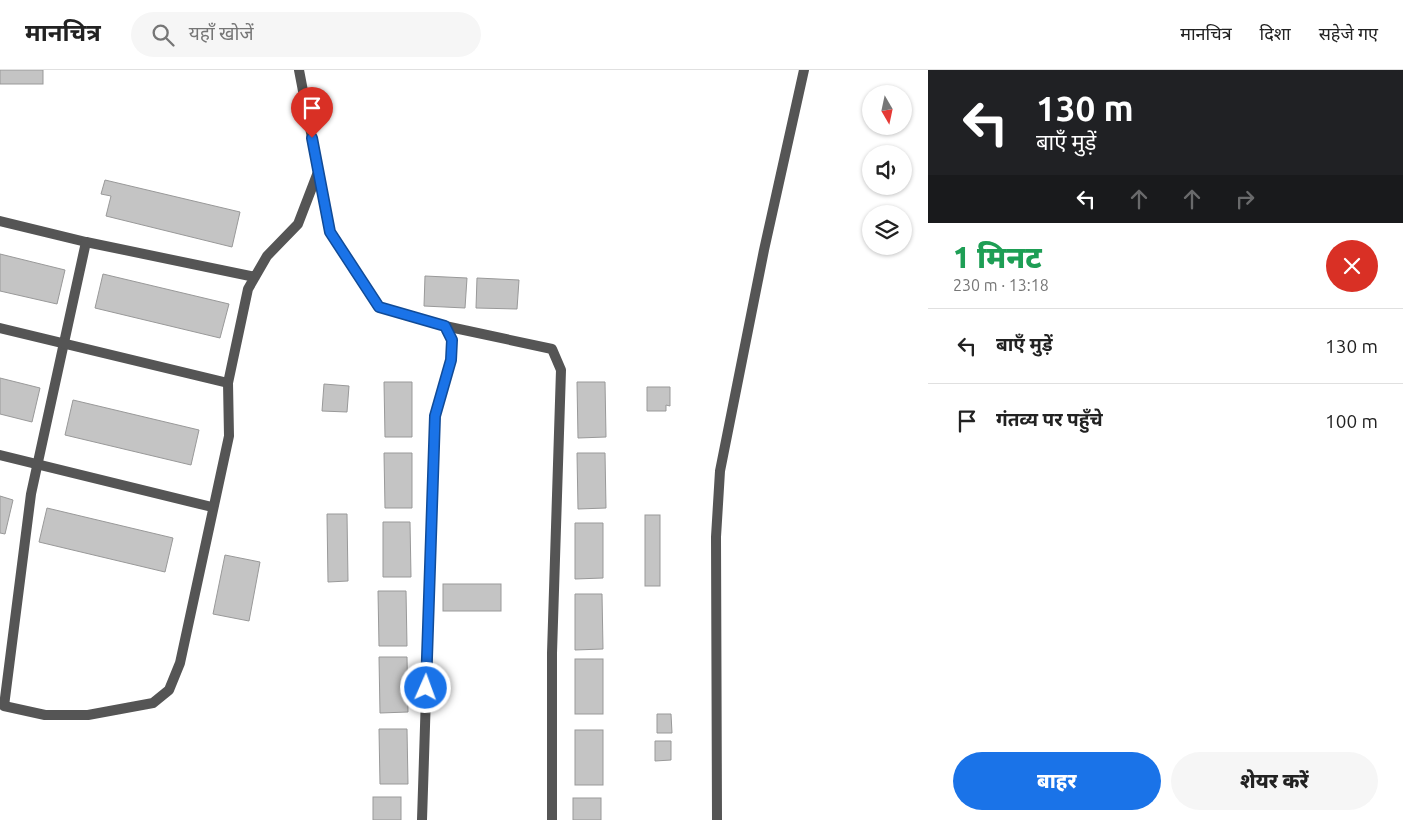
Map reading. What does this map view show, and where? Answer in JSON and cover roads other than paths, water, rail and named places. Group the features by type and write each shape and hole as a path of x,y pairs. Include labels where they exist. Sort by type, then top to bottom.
{"street":[{"path":"299,70 330,232 379,307 445,326 552,349 561,370 552,653 552,820"},
{"path":"717,820 716,537 720,471 764,250 804,70"},
{"path":"86,242 30,494 4,706 45,715 88,715 153,703 169,690 180,662 228,436 228,383 248,289 267,256 298,224 318,172"},
{"path":"0,221 86,242 256,277"},
{"path":"422,820 435,416 451,360 452,340 445,326"},
{"path":"0,328 228,383"},
{"path":"0,455 212,507"}]}
